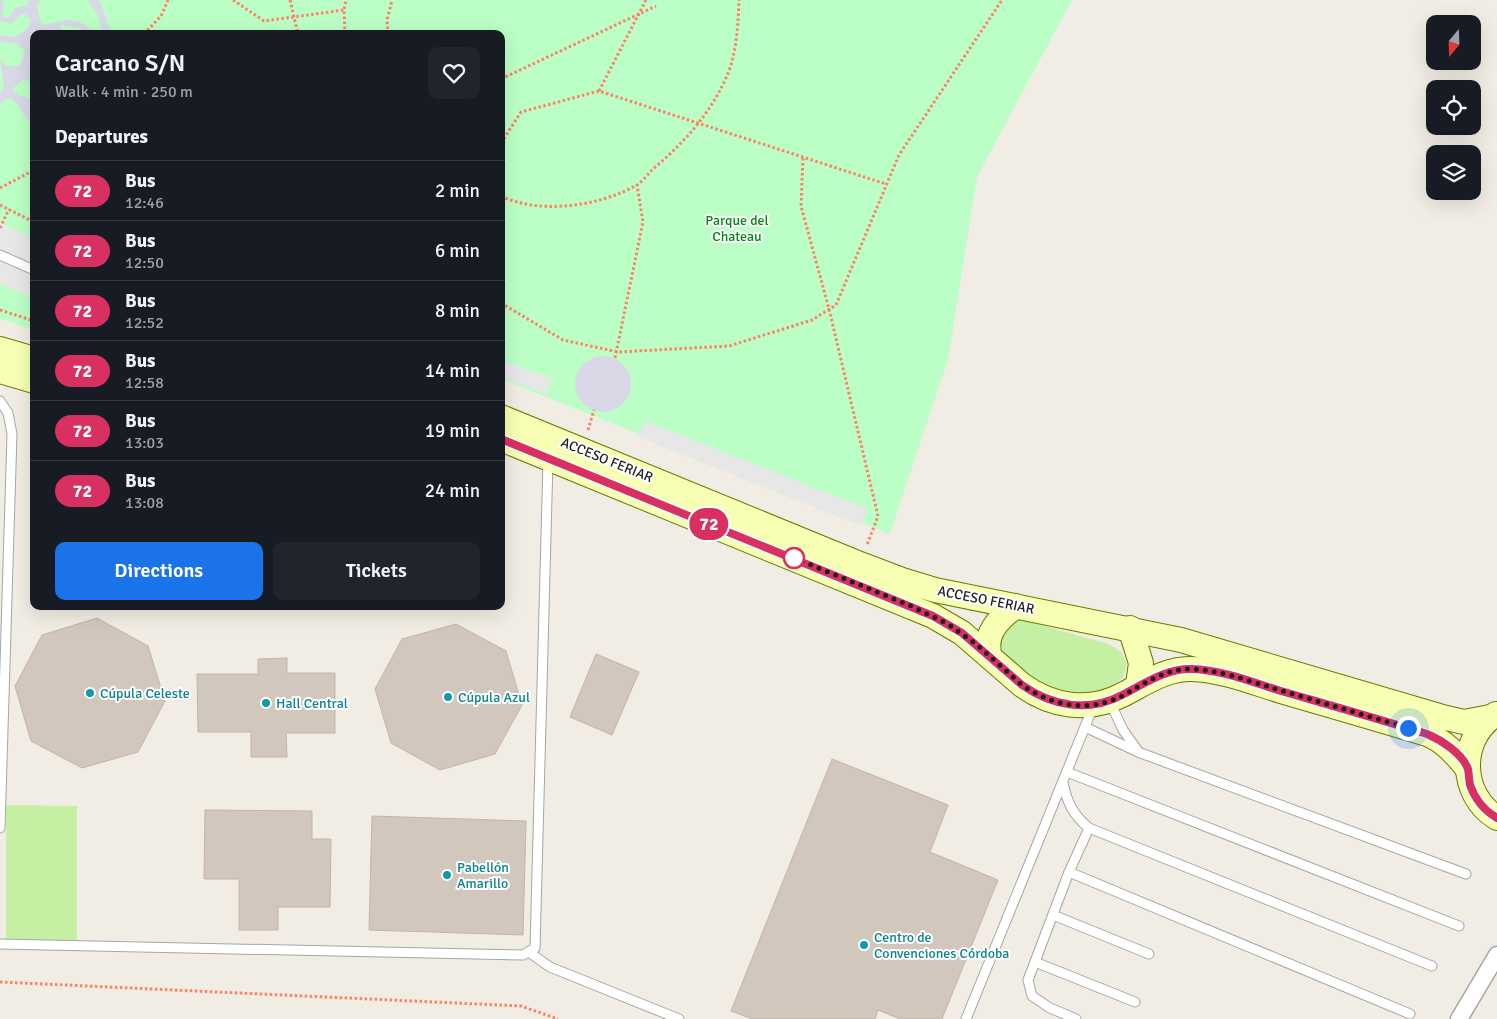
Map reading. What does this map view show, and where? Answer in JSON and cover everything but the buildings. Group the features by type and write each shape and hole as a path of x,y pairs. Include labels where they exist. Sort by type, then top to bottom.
{"main road":[{"path":"0,354 30,358"},
{"path":"0,354 30,378"},
{"name":"ACCESO FERIAR","path":"505,419 860,564 914,584 1181,640 1446,718 1464,722 1493,715"},
{"name":"ACCESO FERIAR","path":"505,441 933,616 962,633 1022,685 1044,698 1068,705 1102,703 1138,685 1178,670 1192,669 1236,677 1427,734 1440,739 1455,752 1467,768"},
{"path":"990,658 988,642 991,631 1016,606"},
{"path":"1130,628 1141,663 1138,685"},
{"path":"1493,715 1477,732 1470,749 1467,768 1471,786 1479,802 1497,818"}],"street":[{"path":"1459,1019 1497,955"}],"lane":[{"path":"0,255 30,268"},
{"path":"0,401 8,413 12,434 0,828"},
{"path":"0,944 513,955 530,953 535,948 548,458"},
{"path":"966,1019 1085,727 1102,703 1138,752"},
{"path":"1085,727 1138,752 1466,874"},
{"path":"1067,772 1459,926"},
{"path":"1063,783 1069,804 1078,819 1089,828 1432,966"},
{"path":"1076,1019 1050,1008 1032,996 1028,980 1069,872 1089,828"},
{"path":"1069,872 1410,1014"},
{"path":"1053,915 1149,954"},
{"path":"530,953 550,967 678,1019"},
{"path":"1035,962 1135,1002"}],"path":[{"path":"148,30 161,16 168,0"},
{"path":"233,0 264,21 344,10"},
{"path":"290,0 297,30"},
{"path":"345,30 344,10 346,0"},
{"path":"388,30 387,20 392,0"},
{"path":"599,91 646,0"},
{"path":"505,197 547,207 585,204 637,184 679,148 714,102 729,70 738,31 739,0"},
{"path":"505,305 563,340 618,352 729,346 812,320 836,305 899,155 1002,0"},
{"path":"505,77 656,6"},
{"path":"505,137 521,112 599,91 886,184"},
{"path":"804,158 801,206 829,309 878,516 860,564"},
{"path":"0,188 30,172"},
{"path":"615,358 618,352 643,222 637,184"},
{"path":"0,205 30,220"},
{"path":"0,228 10,209"},
{"path":"0,310 30,320"},
{"path":"0,982 521,1006 558,1019"}],"green space":[{"name":"Parque del Chateau","path":"0,0 1072,0 977,177 948,360 890,534 505,381 505,30 30,30 30,237 0,223"},
{"path":"0,284 30,296 30,329 0,319"},
{"path":"1019,619 1109,644 1122,653 1127,665 1123,677 1106,690 1079,697 1041,686 1003,657 1000,636 1011,622"},
{"path":"6,805 77,806 77,946 6,945"}],"shaded area":[{"path":"0,0 2,0 4,5 2,16 8,18 15,8 27,5 29,0 40,0 37,7 41,23 45,25 68,20 78,21 91,30 82,30 63,25 59,27 64,30 30,30 30,82 24,79 12,89 18,95 30,99 30,109 28,109 30,111 30,121 14,100 9,98 0,104 0,94 4,87 0,59 6,66 20,66 25,51 16,43 0,42 0,35 14,37 29,27 31,20 25,14 20,15 11,24 0,21"},
{"path":"88,0 98,0 102,5 110,30 102,30 98,15"},
{"path":"0,223 30,237 30,296 0,284"},
{"path":"603,356 614,358 623,364 629,373 631,384 629,395 623,404 614,410 603,412 592,410 583,404 577,395 575,384 577,373 583,364 592,358"},
{"path":"505,361 552,379 546,394 505,379"},
{"path":"645,421 868,509 861,526 638,437"}],"bus line":[{"name":"72","path":"505,441 933,616 962,633 1032,693 1056,702 1068,705 1094,705 1121,696 1138,685 1164,674 1192,669 1236,677 1427,734 1440,739 1455,752 1467,768 1471,786 1479,802 1497,818"}],"place":[{"name":"Cúpula Celeste","path":"90,693"},
{"name":"Cúpula Azul","path":"448,697"},
{"name":"Hall Central","path":"266,703"},
{"name":"Pabellón Amarillo","path":"447,875"},
{"name":"Centro de Convenciones Córdoba","path":"864,945"}],"route":[{"path":"794,558 911,606 948,624 976,644 1010,676 1032,693 1056,702 1068,705 1094,705 1121,696 1138,685 1164,674 1192,669 1236,677 1408,728"}]}
